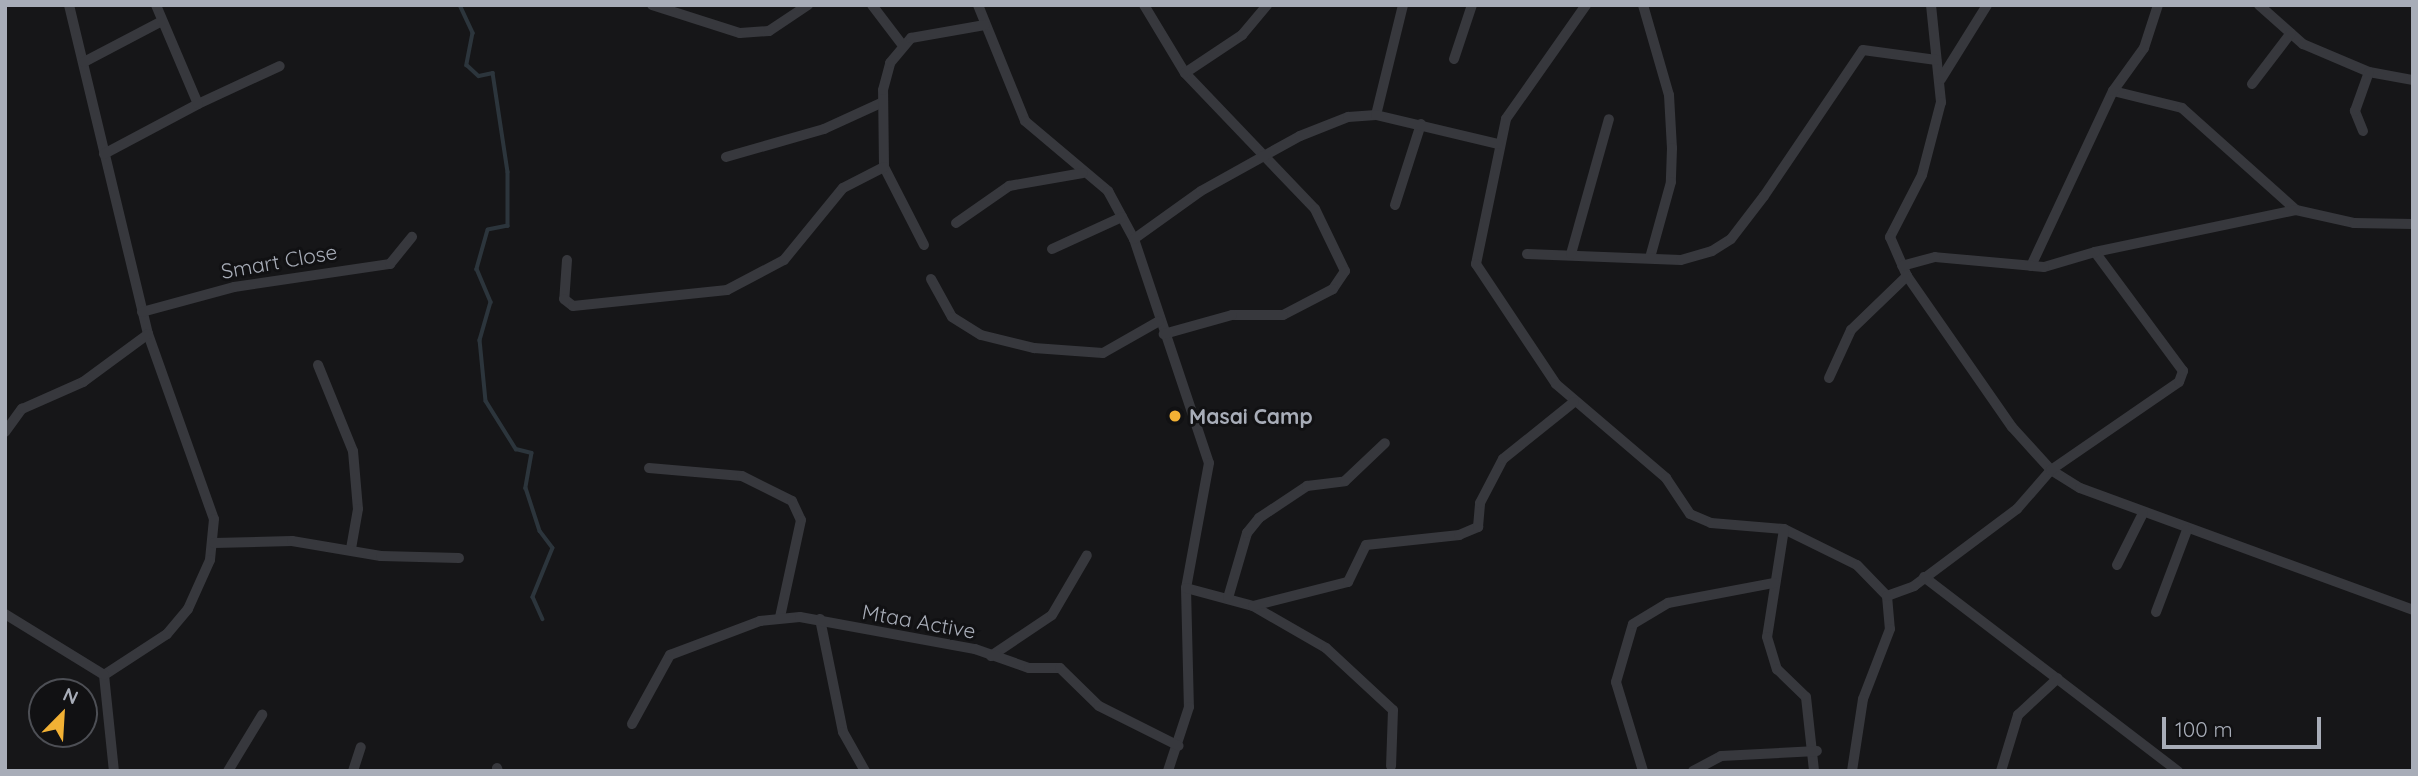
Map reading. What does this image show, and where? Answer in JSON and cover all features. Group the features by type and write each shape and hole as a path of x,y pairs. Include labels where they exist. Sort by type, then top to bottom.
{"street":[{"path":"69,5 148,334 214,519 214,543 188,610 167,634 104,675"},
{"path":"156,5 198,104"},
{"path":"652,5 740,33 769,31 802,7"},
{"path":"872,5 901,43"},
{"path":"978,5 1025,121 1083,173 1108,191 1134,239 1159,321 1209,463 1186,587 1189,707 1179,746 1168,771"},
{"path":"1144,5 1185,73 1268,155 1315,209 1345,271 1342,281 1283,315 1232,315 1164,334"},
{"path":"1185,73 1242,35 1266,5"},
{"path":"1376,114 1403,5"},
{"path":"1454,59 1472,5"},
{"path":"1586,5 1536,68 1498,145 1476,264 1521,339 1574,402 1666,478 1690,514 1711,523 1784,529 1857,565 1887,596 1890,629 1863,699 1852,771"},
{"path":"1643,5 1669,95 1672,148 1671,182 1651,254"},
{"path":"1931,5 1936,60 1941,79"},
{"path":"1987,5 1941,79 1929,154 1890,237 1904,271 2012,427 2051,470 2143,513 2413,610"},
{"path":"2031,266 2113,90 2144,48 2158,5"},
{"path":"2259,5 2291,33 2369,72 2413,80"},
{"path":"84,62 162,21"},
{"path":"901,43 985,25"},
{"path":"2252,84 2291,33"},
{"path":"901,43 883,102 884,167 924,245"},
{"path":"1527,254 1651,254 1681,260 1731,239 1863,51 1875,47 1936,60"},
{"path":"104,154 198,104 280,66"},
{"path":"2363,131 2355,107 2369,72"},
{"path":"2113,90 2182,108 2296,210"},
{"path":"726,157 824,129 883,102"},
{"path":"1134,239 1201,191 1338,121 1376,114 1498,145"},
{"path":"1571,254 1609,119"},
{"path":"1395,205 1421,124"},
{"path":"567,260 564,299 573,306 727,290 784,260 843,188 884,167"},
{"path":"956,223 1009,187 1083,173"},
{"path":"1829,378 1851,330 1904,271 1936,257 2031,266 2296,210 2354,223 2413,225"},
{"path":"1052,249 1122,217"},
{"name":"Smart Close","path":"142,312 234,287 390,264 412,237"},
{"path":"1887,596 1924,577 2017,509 2051,470 2182,378 2179,362 2095,253"},
{"path":"931,279 952,317 981,335 1034,348 1103,353 1159,321"},
{"path":"5,432 22,409 83,382 148,334"},
{"path":"318,365 353,451 358,509 351,548"},
{"path":"1253,606 1348,582 1366,545 1459,536 1478,527 1480,503 1503,459 1574,402"},
{"path":"1228,598 1247,533 1259,518 1307,486 1345,481 1385,443"},
{"path":"649,468 742,476 792,501 801,520 780,617"},
{"path":"2117,565 2143,513"},
{"path":"1784,529 1767,618 1770,657 1806,697 1817,751 1814,771"},
{"path":"2156,612 2187,530"},
{"path":"214,543 255,539 351,548 382,556 459,558"},
{"path":"991,656 1052,615 1087,555"},
{"path":"1924,577 2058,678 2118,731 2178,771"},
{"path":"1643,771 1616,682 1633,624 1668,603 1774,583"},
{"path":"1186,587 1253,606 1300,628 1393,710 1391,766"},
{"path":"5,614 104,675"},
{"name":"Mtaa Active","path":"632,724 670,655 780,617 820,619 1070,672 1099,706 1179,746"},
{"path":"820,619 843,732 865,771"},
{"path":"104,675 114,771"},
{"path":"2001,771 2018,715 2058,678"},
{"path":"228,771 262,715"},
{"path":"353,771 361,747"},
{"path":"1693,771 1721,756 1817,751"}],"waterway":[{"path":"460,5 473,33 467,65 479,76 493,73 508,172 508,226 488,230 477,269 491,302 480,340 486,401 516,449 532,453 526,488 540,531 553,548 533,597 543,619"}],"place":[{"name":"Masai Camp","path":"1175,416"}]}
